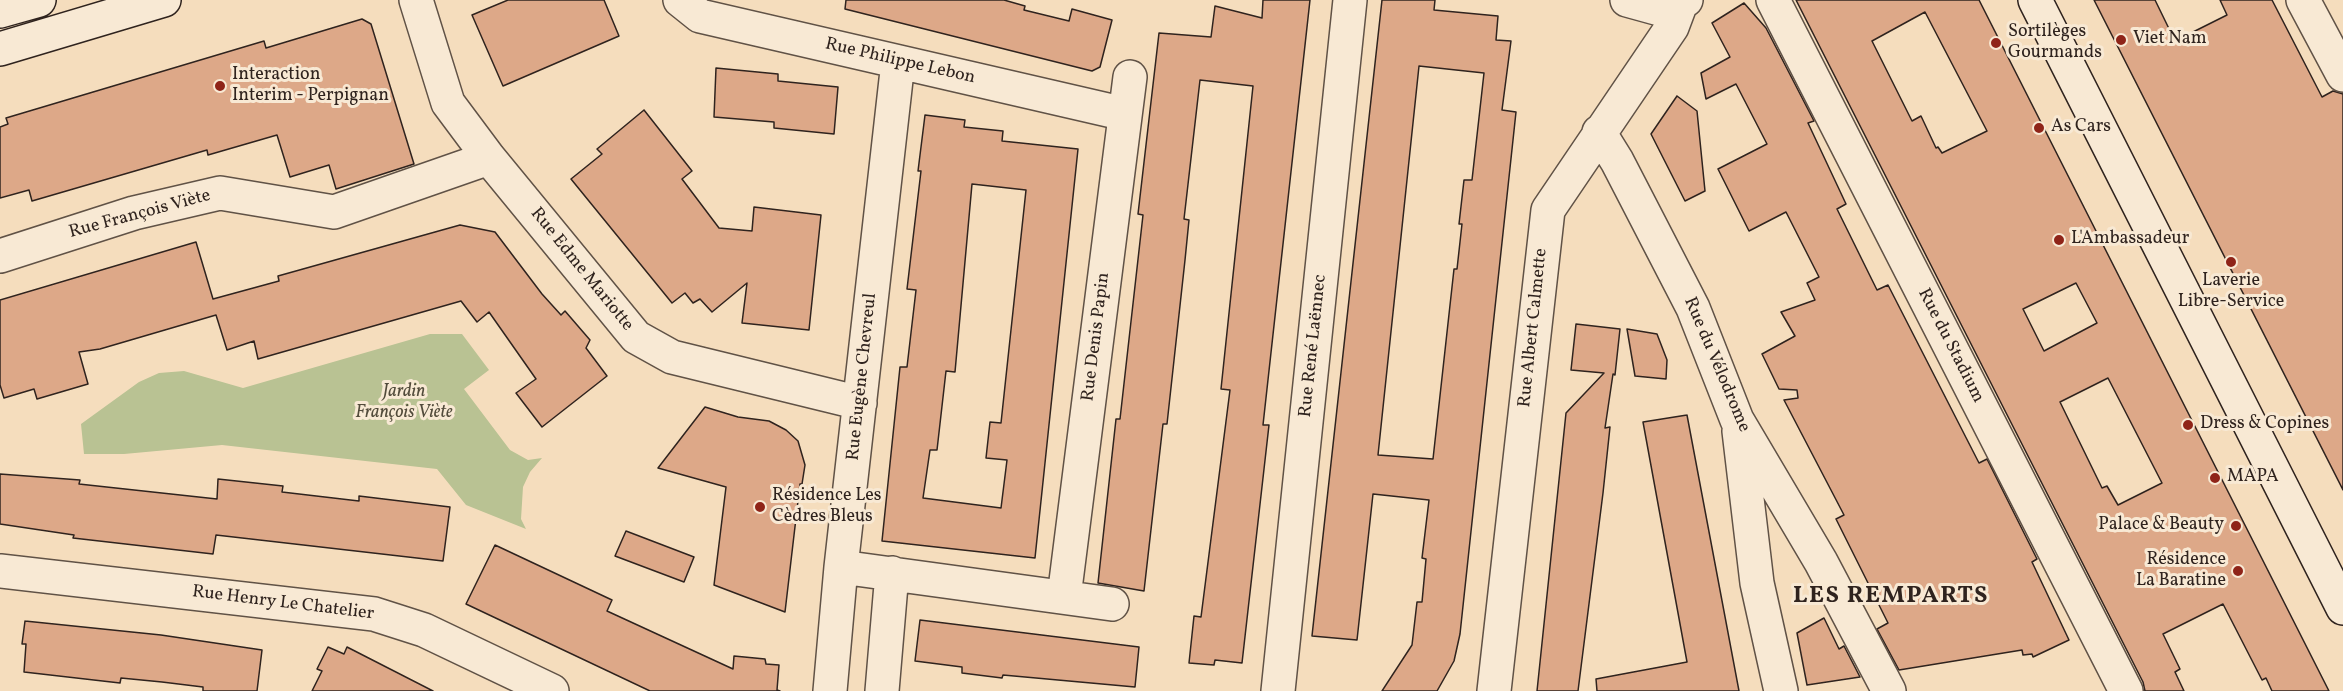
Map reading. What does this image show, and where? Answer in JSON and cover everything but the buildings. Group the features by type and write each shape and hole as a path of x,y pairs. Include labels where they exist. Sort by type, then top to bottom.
{"street":[{"path":"0,11 39,0"},
{"path":"0,49 164,0"},
{"name":"Rue Edme Mariotte","path":"416,0 448,103 489,158 636,337 672,357 860,403"},
{"name":"Rue Philippe Lebon","path":"680,0 700,16 1125,114"},
{"name":"Rue René Laënnec","path":"1278,691 1350,0"},
{"path":"1627,0 1656,8 1684,2"},
{"name":"Rue du Stadium","path":"1773,0 2126,691"},
{"path":"2035,0 2343,608"},
{"path":"2303,0 2343,75"},
{"name":"Rue Albert Calmette","path":"1494,691 1548,210 1672,27 1684,2"},
{"name":"Rue Eugène Chevreul","path":"830,691 841,567 898,62"},
{"name":"Rue Denis Papin","path":"1064,597 1130,77"},
{"name":"Rue du Vélodrome","path":"1599,132 1617,160 1693,308 1737,420 1821,562 1889,691"},
{"name":"Rue François Viète","path":"0,256 134,213 220,193 334,212 489,158"},
{"path":"1737,420 1757,583 1781,691"},
{"path":"841,567 1112,604"},
{"name":"Rue Henry Le Chatelier","path":"0,571 374,614 424,630 552,691"},
{"path":"882,691 892,573"}],"green space":[{"name":"Jardin François Viète","path":"430,334 462,334 489,370 464,389 510,450 528,460 542,458 530,472 523,487 521,519 526,529 466,505 437,469 222,445 124,454 84,454 81,424 139,382 159,373 184,371 243,388"}],"place":[{"name":"Viet Nam","path":"2121,40"},
{"name":"Sortilèges Gourmands","path":"1996,43"},
{"name":"Interaction Interim - Perpignan","path":"220,86"},
{"name":"As Cars","path":"2039,128"},
{"name":"L'Ambassadeur","path":"2059,240"},
{"name":"Laverie Libre-Service","path":"2231,262"},
{"name":"Dress & Copines","path":"2188,425"},
{"name":"MAPA","path":"2215,478"},
{"name":"Résidence Les Cèdres Bleus","path":"760,507"},
{"name":"Palace & Beauty","path":"2236,526"},
{"name":"Résidence La Baratine","path":"2238,571"}],"district":[{"name":"LES REMPARTS","path":"1891,598"}]}
